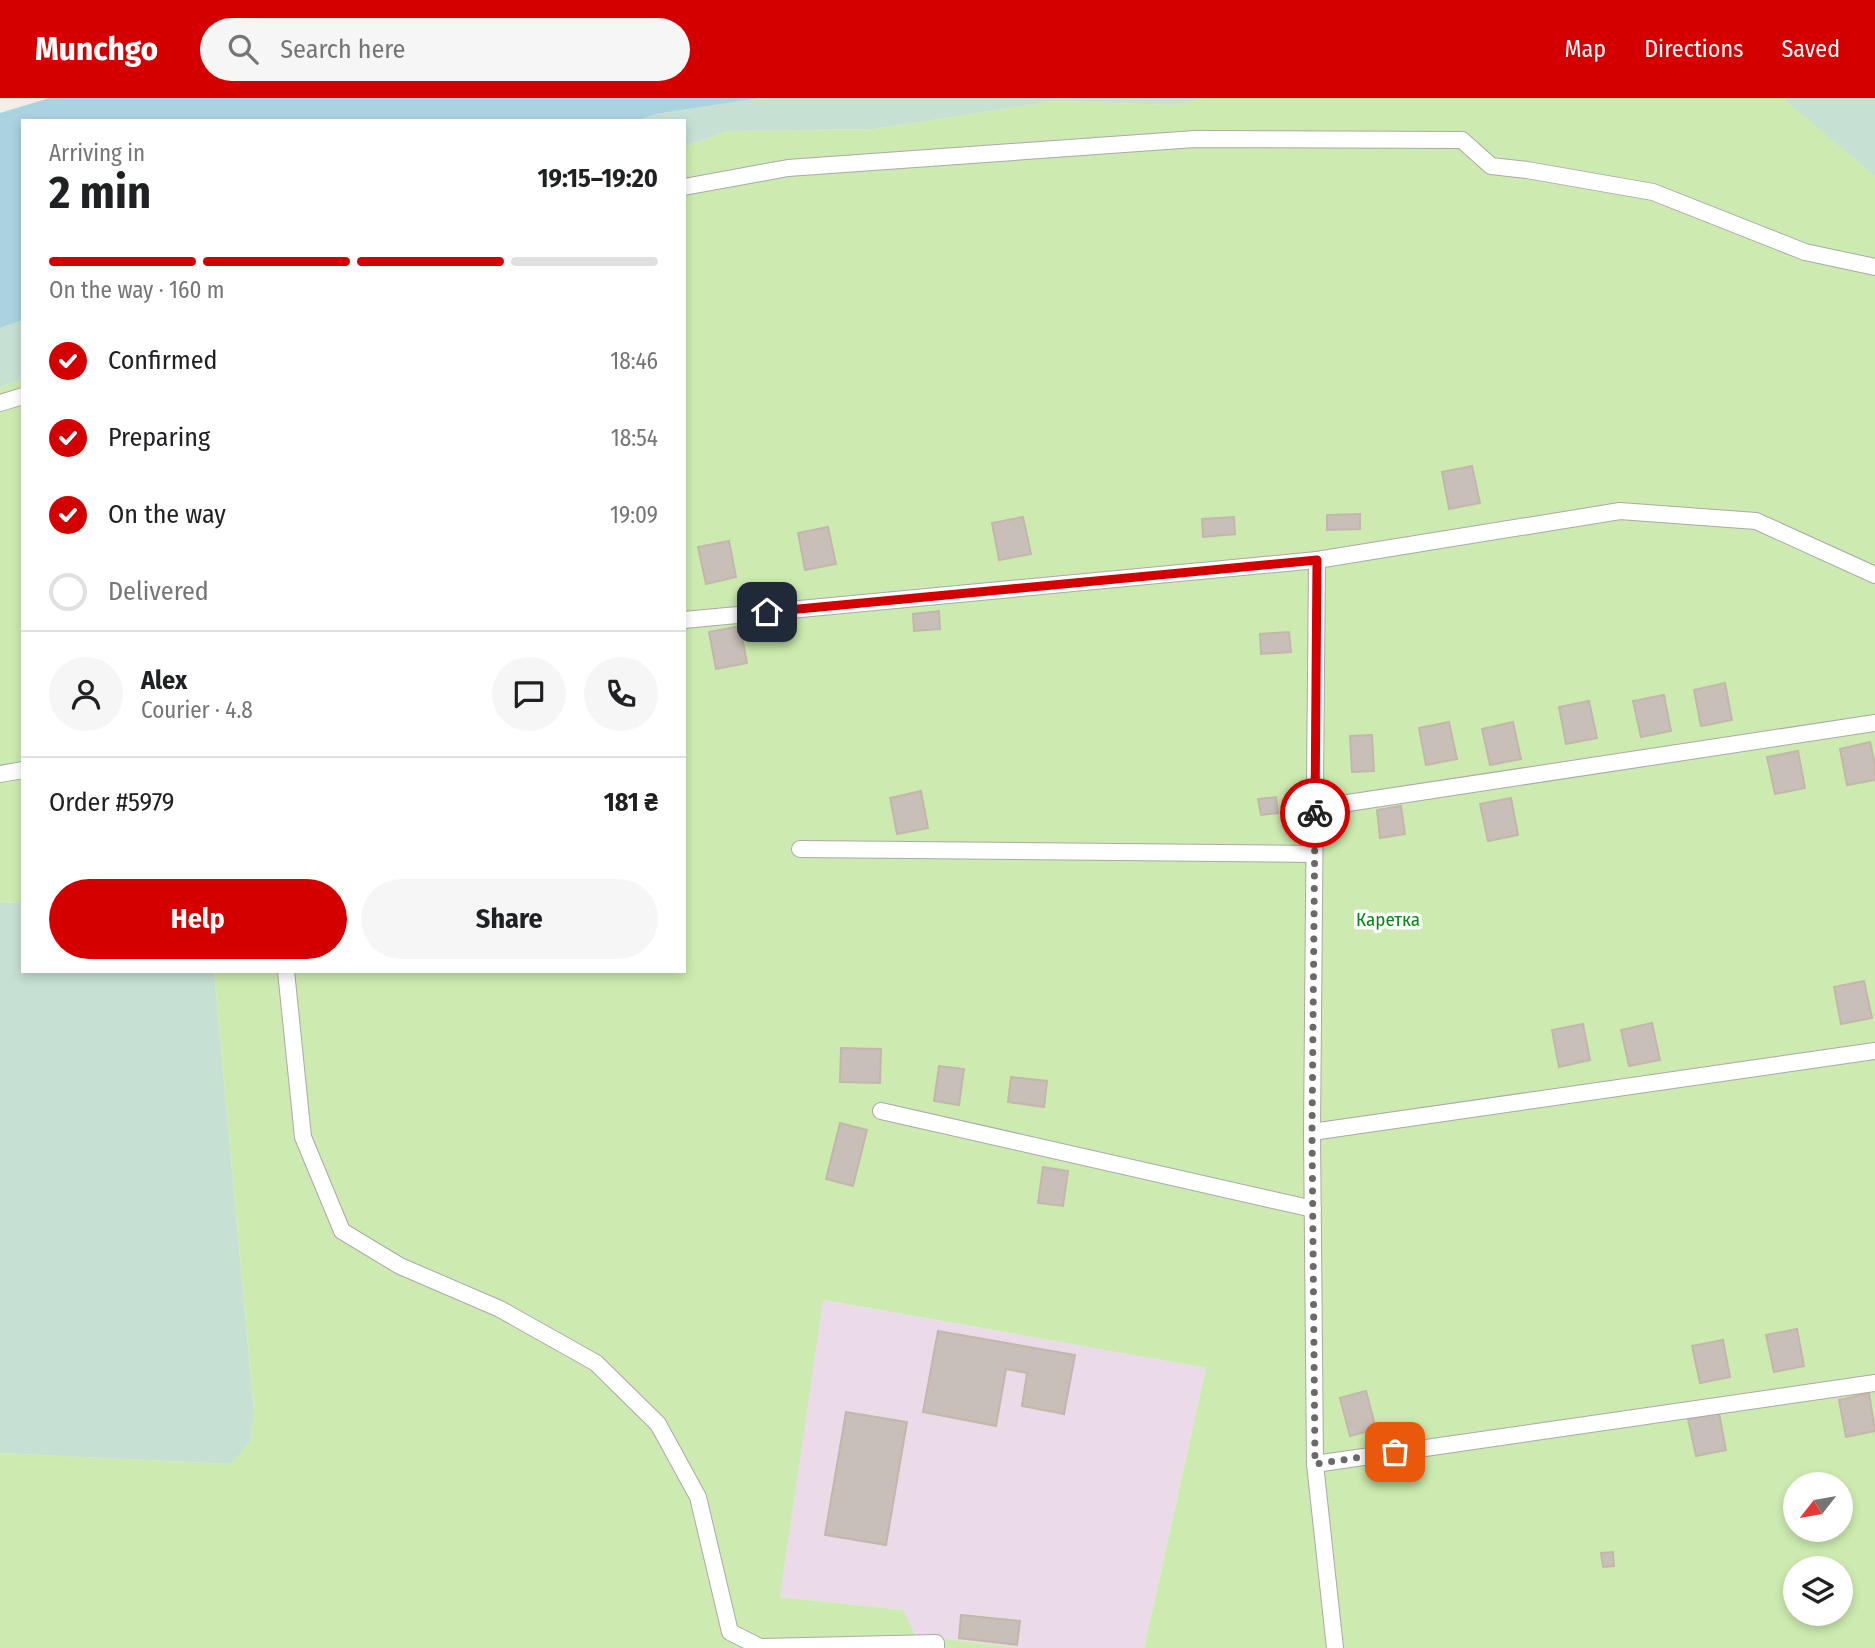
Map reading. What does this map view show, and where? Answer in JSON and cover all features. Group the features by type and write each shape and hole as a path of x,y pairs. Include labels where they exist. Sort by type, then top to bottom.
{"lane":[{"path":"686,187 788,168 1195,139 1462,140 1491,166 1653,192 1805,251 1875,267"},
{"path":"0,403 21,397"},
{"path":"686,620 1317,560 1620,511 1756,521 1875,575"},
{"path":"1317,560 1312,1132 1315,1464 1335,1648"},
{"path":"1315,808 1875,723"},
{"path":"0,774 21,770"},
{"path":"800,849 1314,854"},
{"path":"286,973 303,1137 342,1231 400,1266 500,1309 596,1363 658,1424 698,1497 730,1633 761,1647 936,1643 936,1648"},
{"path":"1312,1132 1875,1051"},
{"path":"881,1111 1313,1209"},
{"path":"1315,1464 1875,1383"}],"shaded area":[{"path":"822,1300 1206,1368 1144,1648 1019,1648 914,1635 902,1610 780,1597"}],"green space":[{"path":"760,98 1206,98 1175,105 1055,101 874,129 728,131 686,146 686,119 642,119 656,114"},
{"name":"Каретка","path":"1206,98 1784,98 1875,176 1875,1648 1144,1648 1206,1368 823,1300 780,1597 903,1610 915,1635 1019,1648 0,1648 0,1453 231,1464 250,1442 254,1412 214,973 686,973 686,146 728,131 874,129 1055,101 1174,105"},
{"path":"1784,98 1875,98 1875,176 1792,106"},
{"path":"21,321 21,380 0,387 0,328"},
{"path":"21,380 21,902 0,903 0,387"},
{"path":"21,902 21,973 214,973 254,1413 250,1442 231,1464 0,1453 0,903"}],"water":[{"path":"49,98 760,98 656,114 642,119 21,119 21,321 0,328 0,113"}],"building":[{"path":"1472,466 1480,503 1449,509 1442,472"},
{"path":"1360,514 1360,529 1327,530 1327,515"},
{"path":"1023,517 1031,554 999,560 992,523"},
{"path":"1234,517 1235,534 1203,537 1202,519"},
{"path":"828,527 836,564 805,570 798,533"},
{"path":"729,541 736,577 706,584 698,547"},
{"path":"939,611 940,629 914,631 913,614"},
{"path":"740,626 747,663 716,669 709,632"},
{"path":"1289,632 1291,652 1261,654 1260,634"},
{"path":"1725,683 1732,720 1701,726 1694,690"},
{"path":"1664,695 1671,731 1641,737 1633,701"},
{"path":"1589,701 1597,738 1566,744 1559,707"},
{"path":"1449,722 1457,759 1426,765 1419,728"},
{"path":"1513,722 1521,759 1490,765 1482,729"},
{"path":"1372,735 1374,771 1352,772 1350,736"},
{"path":"1870,742 1875,780 1847,785 1840,749"},
{"path":"1798,751 1805,788 1775,794 1767,757"},
{"path":"921,791 928,828 897,834 890,798"},
{"path":"1276,797 1278,813 1261,815 1258,799"},
{"path":"1511,798 1518,835 1488,841 1480,804"},
{"path":"1401,806 1405,834 1380,838 1377,810"},
{"path":"1864,981 1872,1018 1841,1024 1834,987"},
{"path":"1652,1023 1660,1060 1629,1066 1621,1030"},
{"path":"1583,1024 1590,1060 1559,1067 1552,1030"},
{"path":"841,1048 881,1049 880,1083 840,1082"},
{"path":"939,1066 964,1069 959,1105 934,1101"},
{"path":"1011,1077 1047,1081 1044,1107 1008,1102"},
{"path":"840,1123 867,1130 853,1186 826,1179"},
{"path":"1043,1167 1068,1171 1063,1206 1038,1203"},
{"path":"1797,1329 1804,1366 1774,1372 1766,1335"},
{"path":"938,1331 1075,1355 1064,1414 1022,1406 1027,1373 1006,1369 996,1426 923,1412"},
{"path":"1723,1340 1730,1377 1700,1383 1692,1346"},
{"path":"1366,1391 1376,1429 1350,1436 1340,1398"},
{"path":"1869,1393 1875,1431 1846,1437 1839,1400"},
{"path":"846,1412 907,1422 886,1545 825,1535"},
{"path":"1719,1413 1726,1450 1696,1456 1688,1419"},
{"path":"1613,1552 1614,1566 1603,1567 1601,1553"},
{"path":"961,1615 1020,1621 1017,1645 959,1638"}],"way so far":[{"path":"1315,813 1312,1132 1315,1464 1395,1452"}],"route":[{"path":"767,612 1317,560 1315,813"}]}
